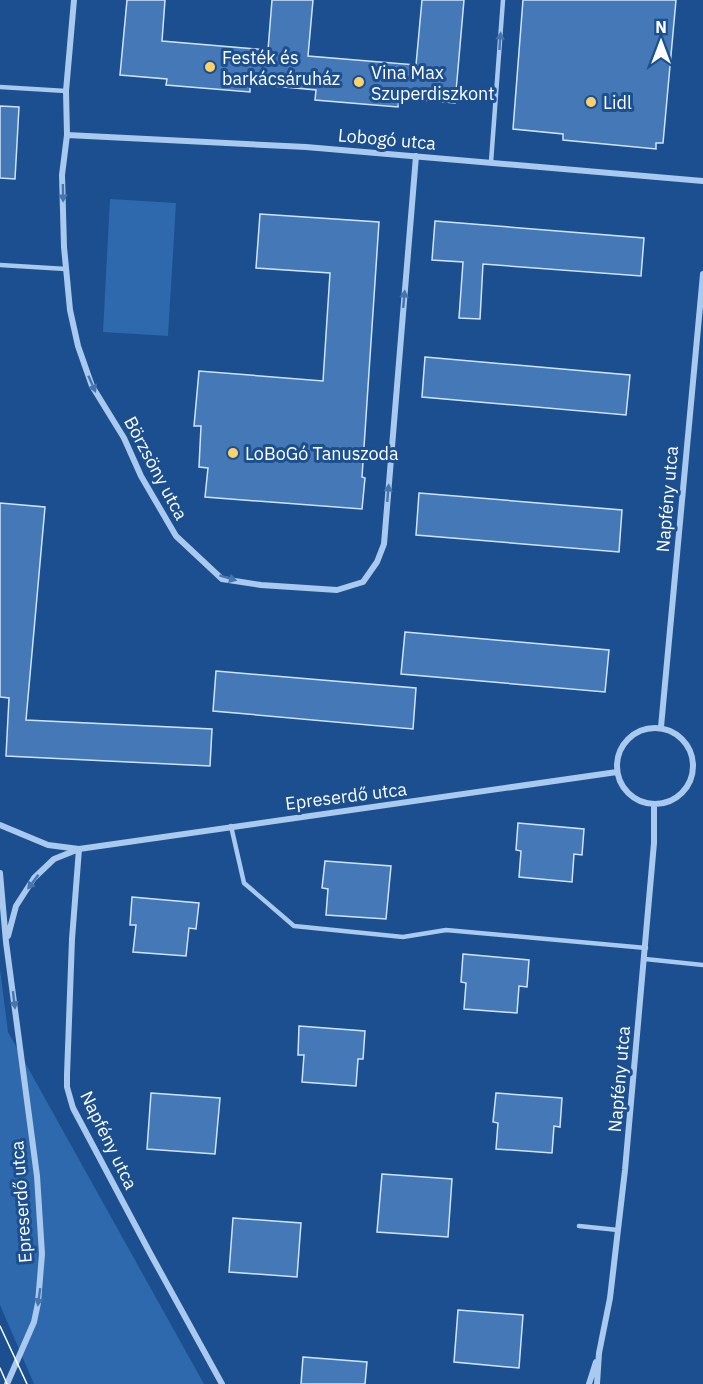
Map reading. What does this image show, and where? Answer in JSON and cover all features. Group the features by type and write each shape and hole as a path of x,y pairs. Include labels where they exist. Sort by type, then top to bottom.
{"street":[{"name":"Börzsöny utca","path":"74,0 66,91 67,135 62,175 66,269 70,310 78,346 92,387 124,438 141,476 176,537 222,579 261,585 337,590 363,582 377,562 384,544 416,156"},
{"name":"Lobogó utca","path":"67,135 306,147 703,181"},
{"name":"Napfény utca","path":"661,727 703,274"},
{"path":"661,727 673,731 685,742 693,758 693,770 689,783 681,794 669,802 654,806 626,792 617,772 616,762 628,738 643,729 661,727"},
{"path":"693,770 703,773"},
{"name":"Epreserdő utca","path":"6,942 16,906 34,878 54,859 79,849 617,772"},
{"name":"Napfény utca","path":"589,1384 599,1353 610,1298 618,1230 646,948 654,843 654,806"},
{"name":"Epreserdő utca","path":"0,825 48,845 79,849"},
{"name":"Napfény utca","path":"79,849 72,939 67,1087 74,1108 90,1139 222,1384"},
{"name":"Epreserdő utca","path":"0,873 6,942 37,1176 42,1254 41,1281 34,1322 7,1384"},
{"name":"Napfény utca","path":"597,1384 599,1353"}],"lane":[{"path":"491,162 503,0"},
{"path":"0,87 66,91"},
{"path":"0,265 66,269"},
{"path":"231,826 244,883 294,926 403,936 446,930 646,948"},
{"path":"645,959 703,965"},
{"path":"579,1226 618,1230"}],"shaded area":[{"path":"110,199 176,203 168,336 103,332"},
{"path":"0,969 8,1032 204,1384 34,1384 0,1305"}],"building":[{"path":"127,0 165,0 162,41 268,50 272,0 313,0 308,56 416,65 422,0 464,0 455,103 399,98 398,107 315,100 316,90 250,84 250,92 166,85 167,79 120,75"},
{"name":"Lidl","path":"523,0 676,0 663,143 656,143 656,149 563,140 563,134 513,129"},
{"path":"0,106 19,107 15,179 0,178"},
{"path":"260,214 379,222 362,477 365,478 362,509 205,497 208,468 199,467 201,426 194,426 199,371 323,381 330,273 256,268"},
{"path":"435,221 644,238 641,276 483,264 480,319 459,318 463,262 432,260"},
{"path":"425,357 630,375 626,415 422,397"},
{"path":"419,493 622,510 619,552 416,535"},
{"path":"0,503 45,507 26,720 212,729 210,766 6,756 9,698 0,697"},
{"path":"405,632 609,650 605,692 401,674"},
{"path":"216,671 416,688 413,729 213,711"},
{"path":"518,823 584,829 582,855 574,854 572,882 519,877 521,851 516,850"},
{"path":"325,861 391,866 386,919 326,915 328,889 322,888"},
{"path":"132,897 199,903 196,929 189,928 186,956 133,952 136,925 130,925"},
{"path":"463,954 529,960 527,987 519,986 517,1013 464,1009 466,983 461,982"},
{"path":"299,1026 365,1031 363,1059 358,1059 356,1086 302,1082 304,1055 298,1055"},
{"path":"151,1093 220,1098 215,1154 147,1149"},
{"path":"496,1093 562,1098 560,1127 554,1126 552,1153 496,1149 498,1123 493,1122"},
{"path":"382,1174 452,1179 448,1237 377,1232"},
{"path":"233,1218 301,1223 297,1277 229,1272"},
{"path":"458,1310 523,1315 519,1368 454,1362"},
{"path":"303,1357 367,1362 365,1384 301,1384"}],"tram line":[{"path":"0,1326 27,1384"},
{"path":"0,1368 7,1384"}],"place":[{"name":"Festék és barkácsáruház","path":"210,67"},
{"name":"Vina Max Szuperdiszkont","path":"359,82"},
{"name":"Lidl","path":"591,102"},
{"name":"LoBoGó Tanuszoda","path":"233,453"}]}
